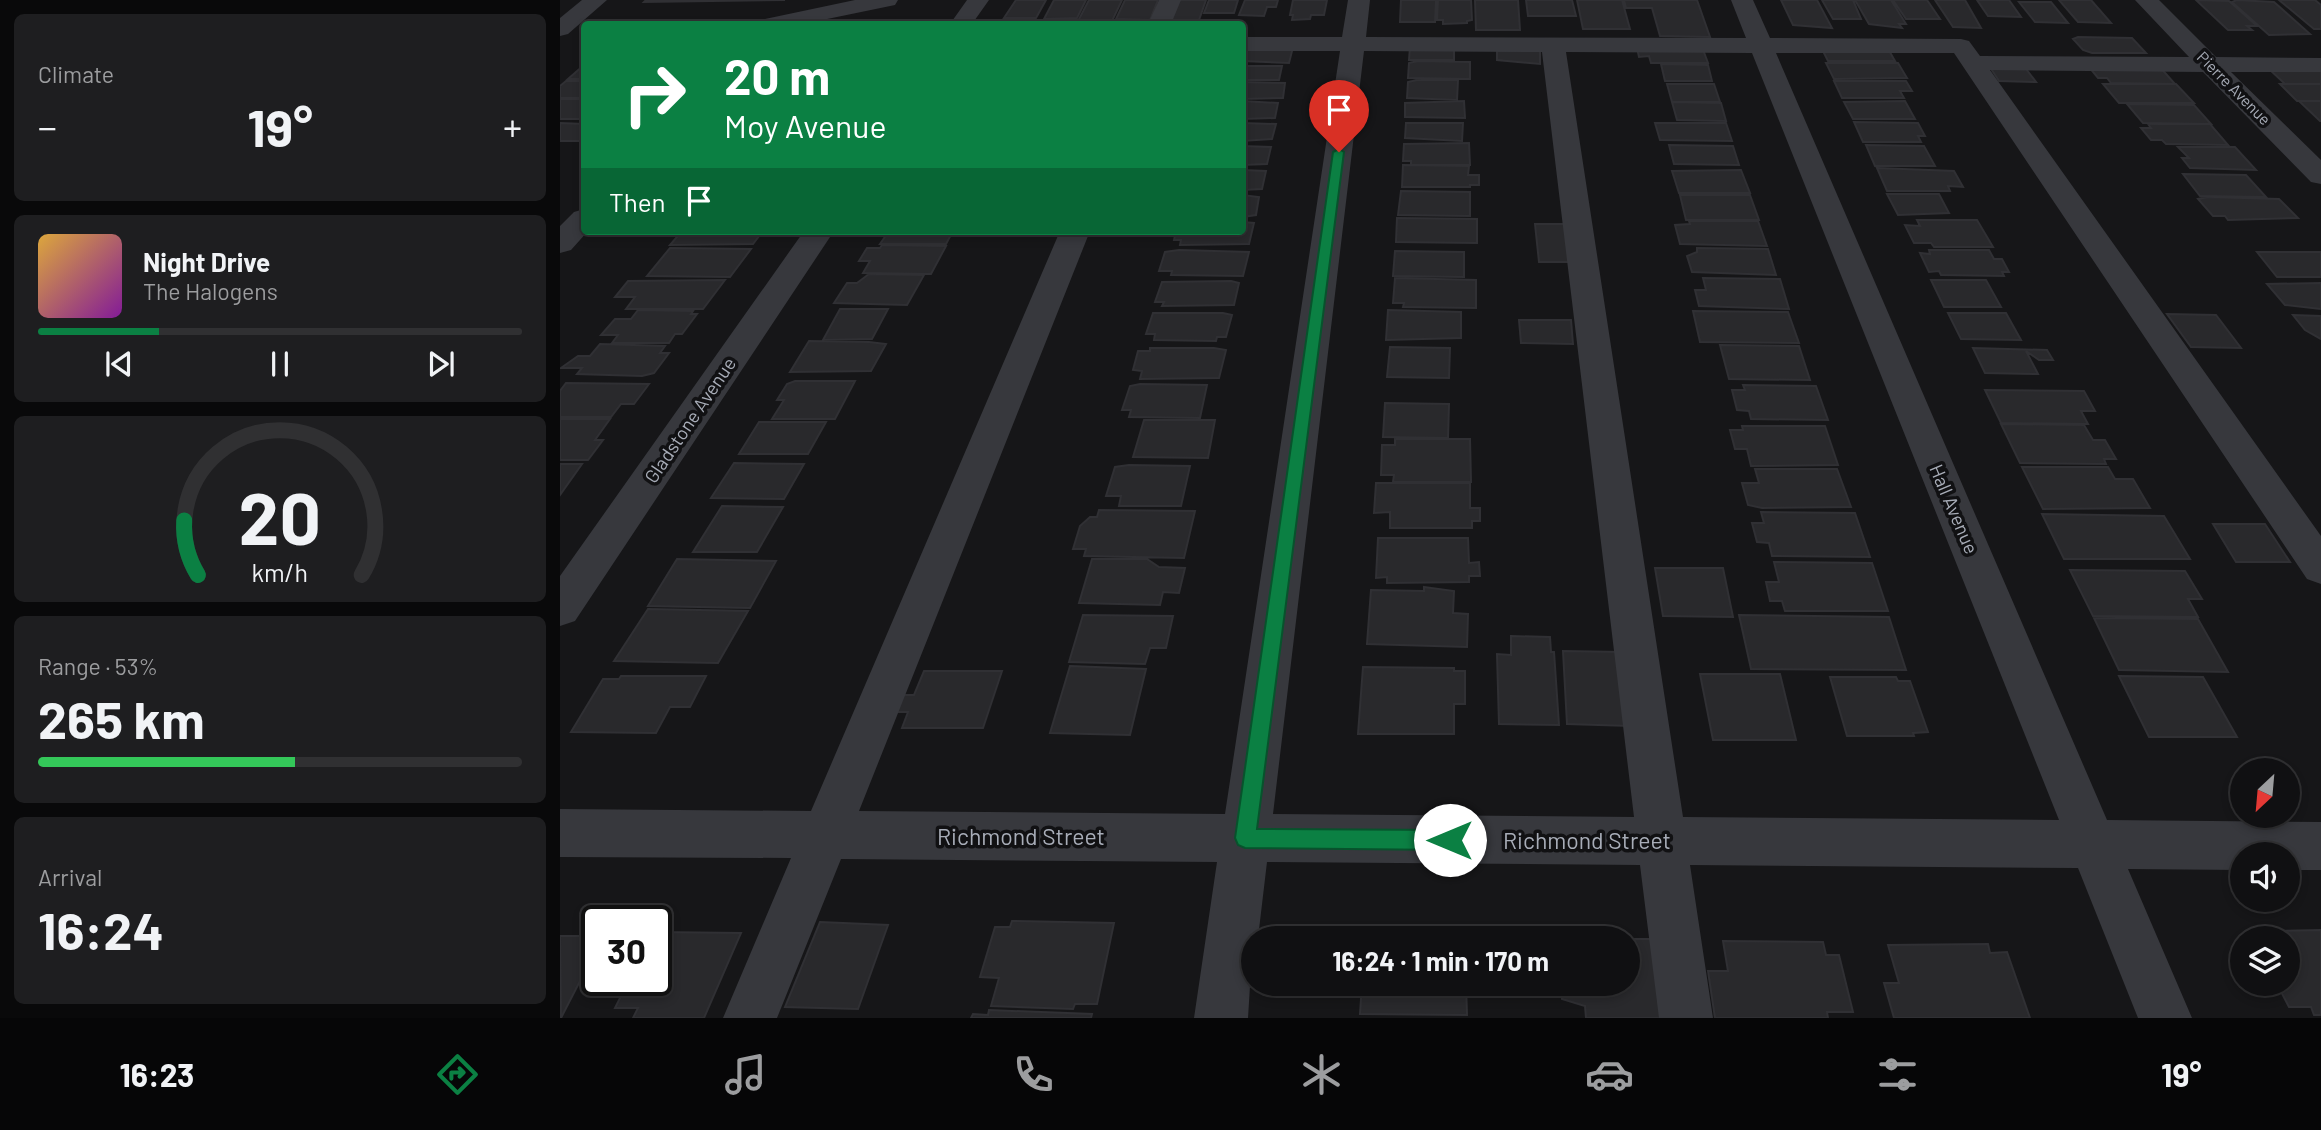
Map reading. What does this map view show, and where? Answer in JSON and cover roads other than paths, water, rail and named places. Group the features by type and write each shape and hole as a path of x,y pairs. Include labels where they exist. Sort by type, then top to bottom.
{"street":[{"path":"567,26 596,0"},
{"path":"773,21 791,0"},
{"path":"785,21 887,0"},
{"path":"1161,21 1170,0"},
{"path":"1221,1018 1359,0"},
{"name":"Hall Avenue","path":"1742,0 2165,1018"},
{"name":"Pierre Avenue","path":"2146,0 2321,176"},
{"path":"963,21 978,1"},
{"path":"1246,44 1961,46 2321,568"},
{"path":"1553,45 1686,1018"},
{"path":"1973,63 2321,65"},
{"path":"560,244 581,221"},
{"name":"Gladstone Avenue","path":"560,609 816,235"},
{"path":"750,1018 1072,235"},
{"name":"Richmond Street","path":"560,833 2321,846"}]}
